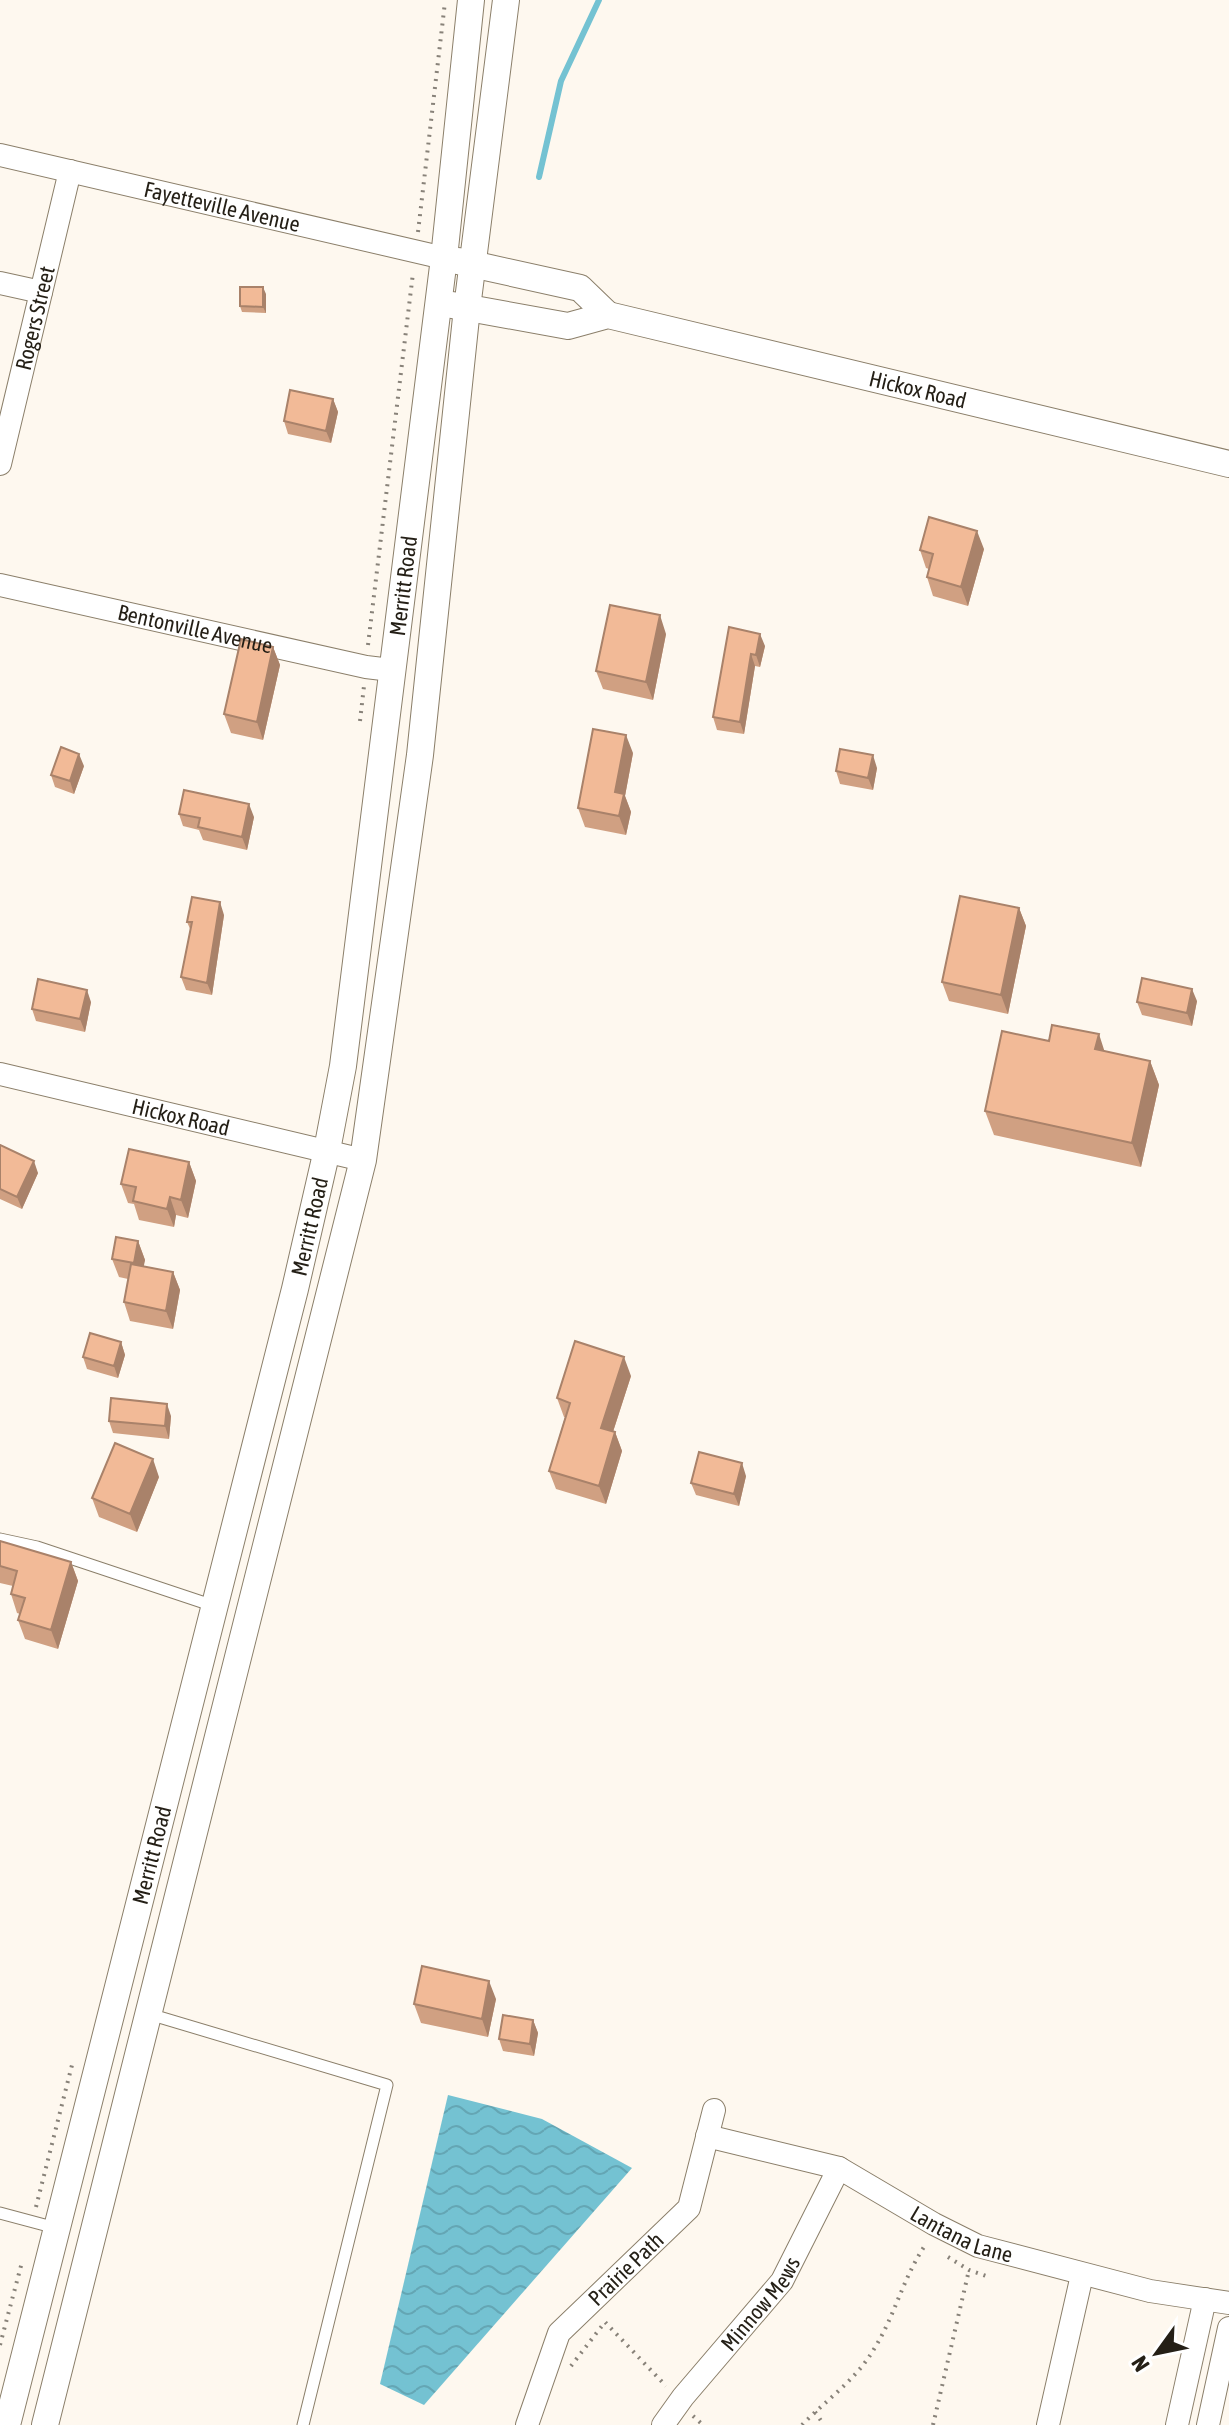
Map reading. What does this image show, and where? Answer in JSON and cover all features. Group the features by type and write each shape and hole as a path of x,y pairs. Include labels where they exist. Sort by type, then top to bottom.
{"street":[{"name":"Merritt Road","path":"7,2425 45,2225 215,1606 327,1150 343,1066 378,668 444,258 471,0"},
{"name":"Merritt Road","path":"45,2425 363,1160 420,755 467,308 506,0"},
{"name":"Fayetteville Avenue","path":"0,155 444,258"},
{"name":"Rogers Street","path":"0,464 70,171"},
{"name":"Hickox Road","path":"444,258 580,288 608,315"},
{"path":"0,283 41,292"},
{"name":"Hickox Road","path":"436,303 568,326 608,315 1229,464"},
{"name":"Bentonville Avenue","path":"0,585 378,668"},
{"name":"Hickox Road","path":"0,1074 363,1160"},
{"name":"Prairie Path","path":"527,2425 559,2333 689,2208 714,2110"},
{"name":"Lantana Lane","path":"707,2136 839,2168 978,2246 1150,2291 1229,2303"},
{"name":"Minnow Mews","path":"663,2425 782,2281 839,2168"},
{"path":"1048,2425 1082,2275"},
{"path":"1177,2425 1205,2299"},
{"path":"1208,2425 1229,2328"}],"lane":[{"path":"0,1539 37,1547 215,1606"},
{"path":"149,2014 387,2085 303,2425"},
{"path":"0,2213 45,2225"}],"path":[{"path":"360,727 378,668 416,252 445,0"},
{"path":"0,2345 45,2225 75,2053"},
{"path":"802,2425 834,2397 873,2351 899,2293 926,2244"},
{"path":"933,2425 969,2270"},
{"path":"571,2366 605,2322 703,2425"},
{"path":"815,2412 824,2425"}],"water":[{"path":"448,2095 542,2119 632,2168 424,2405 380,2384"}],"building":[{"path":"240,287 263,287 263,307 240,306"},
{"path":"290,390 333,399 326,431 284,421"},
{"path":"929,517 977,531 961,587 927,577 933,554 920,550"},
{"path":"610,605 660,615 646,682 596,671"},
{"path":"729,627 760,634 756,655 751,654 740,722 713,717"},
{"path":"241,639 273,647 257,722 224,714"},
{"path":"593,729 626,735 615,792 624,794 619,816 578,808"},
{"path":"61,747 79,754 70,781 51,775"},
{"path":"840,749 873,755 868,778 836,771"},
{"path":"184,790 249,804 242,837 198,827 200,818 179,814"},
{"path":"960,896 1019,908 1001,995 942,982"},
{"path":"192,897 220,902 207,983 181,977 192,922 187,922"},
{"path":"1142,978 1192,989 1187,1013 1137,1002"},
{"path":"38,979 87,990 80,1019 32,1009"},
{"path":"1052,1025 1099,1034 1095,1049 1150,1061 1132,1143 985,1111 1002,1031 1049,1041"},
{"path":"0,1145 34,1161 17,1197 0,1189"},
{"path":"129,1149 189,1162 181,1200 170,1197 167,1209 133,1201 136,1187 121,1184"},
{"path":"116,1237 138,1241 134,1263 112,1259"},
{"path":"131,1264 173,1272 166,1311 124,1302"},
{"path":"90,1333 121,1342 114,1366 83,1357"},
{"path":"575,1341 624,1357 601,1428 615,1432 599,1486 549,1471 570,1403 557,1398"},
{"path":"111,1398 167,1404 165,1426 109,1421"},
{"path":"115,1443 153,1459 130,1514 92,1498"},
{"path":"699,1452 742,1463 734,1494 691,1483"},
{"path":"0,1541 71,1562 51,1630 18,1620 25,1598 11,1594 17,1571 0,1566"},
{"path":"422,1966 489,1981 482,2019 414,2004"},
{"path":"503,2015 533,2020 530,2044 499,2039"}],"waterway":[{"path":"539,177 561,81 599,0"}]}
